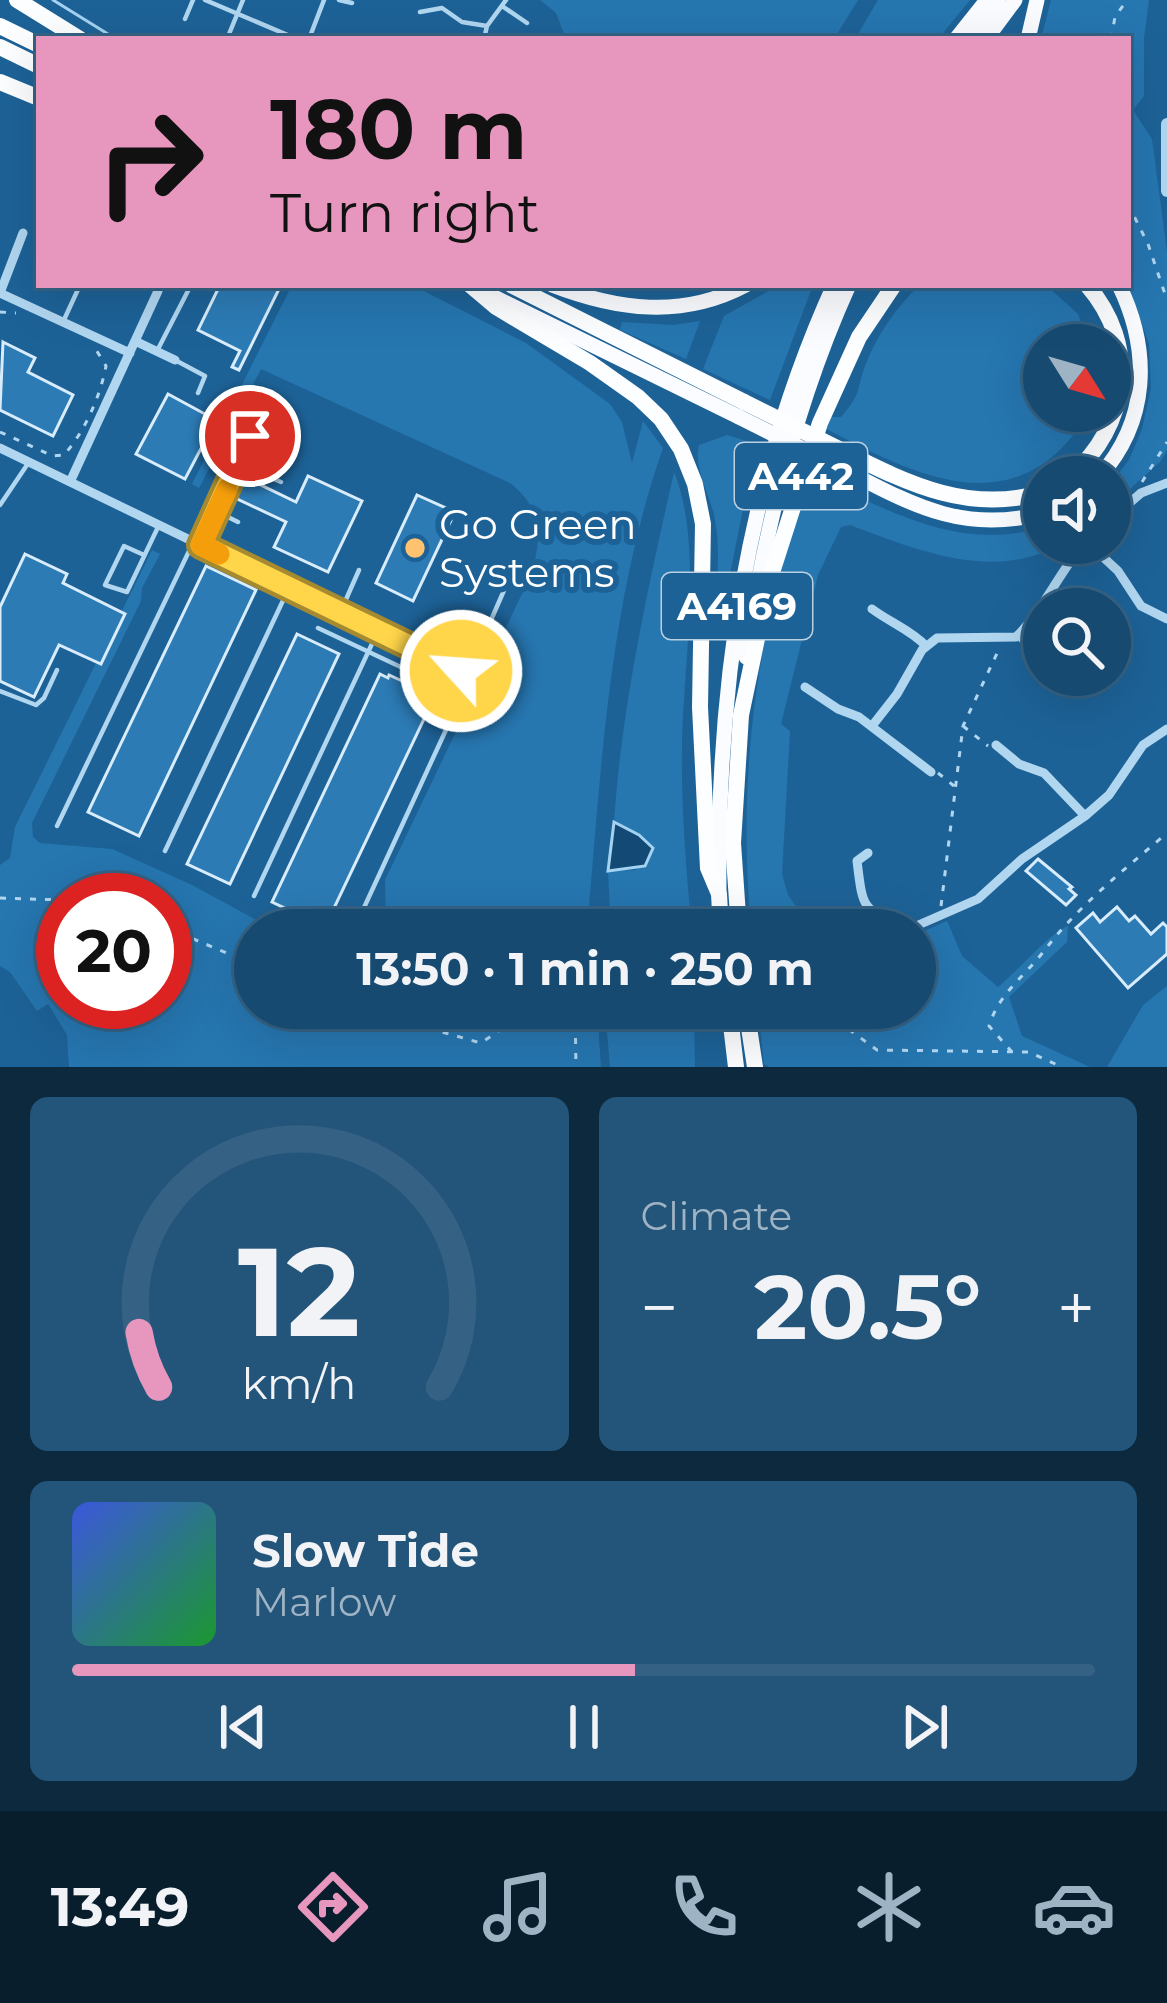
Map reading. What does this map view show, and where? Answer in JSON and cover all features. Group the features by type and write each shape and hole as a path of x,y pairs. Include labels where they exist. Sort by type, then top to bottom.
{"highway":[{"path":"17,0 75,36"},
{"path":"0,26 36,44"},
{"path":"0,46 36,64"},
{"path":"0,82 36,97"},
{"name":"A442","path":"475,288 496,307 638,398 661,419 681,449 695,484 703,524 700,707 709,868 720,909"},
{"name":"A442","path":"516,288 841,459 958,500 1023,498"},
{"name":"A442","path":"738,909 733,843 745,682 781,542 820,423 859,337 892,288"},
{"path":"1090,288 1116,332 1123,363 1122,393 1110,427 1092,456"},
{"path":"731,1029 736,1067"},
{"path":"749,1029 754,1067"}],"main road":[{"path":"958,36 987,0"},
{"path":"972,36 998,0"},
{"path":"988,36 1015,0"},
{"path":"1029,36 1037,0"},
{"path":"476,288 672,374"},
{"path":"562,288 628,307 669,309 738,288"},
{"name":"A4169","path":"719,894 720,772 745,556 766,467 833,288"},
{"name":"A4169","path":"745,682 753,609 784,475 826,336 848,288"},
{"path":"1116,456 1129,432 1141,384 1137,331 1120,288"},
{"path":"841,459 940,515 991,523 1023,517"}],"street":[{"path":"1167,124 1167,191"},
{"path":"23,232 0,293 130,353"},
{"path":"70,482 158,291"},
{"path":"135,341 175,360"},
{"path":"0,448 448,665"},
{"path":"1131,502 1167,483"},
{"path":"872,726 898,694 926,646 952,636 1003,640 1019,634 1067,564"},
{"path":"1110,564 1141,606 1167,619"},
{"path":"883,617 894,604"},
{"path":"872,609 914,633 926,646"},
{"path":"1019,634 1023,639"},
{"path":"802,707 809,691 872,726 931,772"},
{"path":"936,916 978,899 1022,859 1085,816 1109,795 1143,746 1167,729"},
{"path":"1013,742 1000,749 1019,764 1044,773 1085,816"},
{"path":"910,776 920,764"},
{"path":"857,862 868,853"},
{"path":"845,855 857,862"},
{"path":"857,862 862,902 867,909"}],"lane":[{"path":"185,19 193,0"},
{"path":"205,0 290,36"},
{"path":"228,36 243,0"},
{"path":"310,36 324,0"},
{"path":"340,0 352,3"},
{"path":"485,36 504,3 527,23"},
{"path":"420,12 442,8 461,22 487,26"},
{"path":"63,322 79,288"},
{"path":"157,351 189,288"},
{"path":"175,360 205,376 198,393"},
{"path":"57,826 197,543 218,512 263,408"},
{"path":"0,505 28,462"},
{"path":"238,464 281,482"},
{"path":"218,512 238,522"},
{"path":"144,555 124,546 105,585 127,592 159,525"},
{"path":"340,613 359,570"},
{"path":"363,909 457,706 461,671 488,627 512,572"},
{"path":"165,851 289,588"},
{"path":"318,628 424,678"},
{"path":"254,896 378,631"},
{"path":"448,665 461,671"},
{"path":"0,691 36,705 57,670"}],"path":[{"path":"1111,36 1114,16 1127,0"},
{"path":"1131,202 1167,300"},
{"path":"0,312 20,313"},
{"path":"0,432 53,456 64,455 76,441 103,383 106,366 93,345"},
{"path":"1135,498 1134,491 1167,442"},
{"path":"940,914 963,726 1003,640"},
{"path":"963,726 986,746 1000,749"},
{"path":"931,772 956,788"},
{"path":"1012,1052 989,1026 1006,991 1057,931 1167,832"},
{"path":"0,898 36,899"},
{"path":"192,938 234,956"},
{"path":"432,1029 482,1043 502,1029"},
{"path":"575,1029 576,1067"},
{"path":"850,1029 877,1050 1029,1052 1062,1067"},
{"path":"854,1033 858,1029"}],"shaded area":[{"path":"540,0 858,0 836,36 565,36 556,13"},
{"path":"878,0 970,0 940,36 857,36"},
{"path":"1051,0 1149,0 1144,96 1133,110 1152,139 1167,252 1167,450 1131,488 1131,456 1151,388 1149,344 1129,288 1131,36 1042,36"},
{"path":"290,288 418,288 526,343 610,404 622,422 632,463 643,421 663,448 630,566 619,626 589,909 386,909 385,880 532,573 537,523 521,492 261,369 199,488 192,484"},
{"path":"774,288 812,288 770,400 703,369 724,316"},
{"path":"917,288 1049,288 1078,314 1082,324 1023,324 1023,432 1074,432 1051,456 1023,456 1023,474 996,482 963,482 893,462 823,427 827,417 841,417 853,402 881,333"},
{"path":"700,321 686,359 620,330 622,322 673,325"},
{"path":"727,435 756,444 717,639 712,636 717,534 698,454 699,445"},
{"path":"674,472 683,501 690,569 682,769 690,909 610,909 608,871 636,870 639,835 614,822 637,646"},
{"path":"812,475 924,524 984,535 1023,531 1023,558 956,558 850,525 841,527 818,575 781,724 790,731 782,874 798,909 750,909 747,813 755,699 793,531"},
{"path":"152,550 160,554 142,588 141,601 32,823 33,837 40,843 112,849 165,873 36,873 36,1010 10,972 0,966 0,865 10,858 15,827"},
{"path":"614,822 653,848 645,866 608,871"},
{"path":"192,885 236,909 234,1029 598,1029 601,1067 69,1067 63,1029 192,1029"},
{"path":"947,921 962,956 998,987 1068,926 1067,942 1009,997 1022,1036 1090,1067 764,1064 760,1029 936,1029 936,926"},
{"path":"1167,986 1167,1067 1107,1067 1143,1005"},
{"path":"607,1029 694,1029 695,1067 610,1067"}],"building":[{"path":"219,288 280,288 239,370 232,367 240,351 198,330"},
{"path":"3,342 35,358 28,372 73,395 53,436 0,410"},
{"path":"168,394 216,420 185,479 136,454"},
{"path":"240,475 296,502 308,476 362,501 328,572 274,547 286,522 231,496"},
{"name":"Go Green Systems","path":"417,495 455,512 413,601 376,583"},
{"path":"25,554 67,574 63,583 125,614 101,664 59,645 34,697 0,681 0,607"},
{"path":"206,566 256,590 139,836 88,812"},
{"path":"297,634 339,654 230,884 187,864"},
{"path":"380,674 435,696 334,909 287,909 272,902"},
{"path":"1038,859 1072,887 1076,895 1066,905 1026,871"},
{"path":"1117,907 1129,921 1135,916 1151,934 1163,923 1167,927 1167,954 1128,988 1076,928 1093,913 1100,922"}],"waterway":[{"path":"53,0 111,36"}],"slow traffic":[{"path":"219,554 201,545 227,489"}],"place":[{"name":"Go Green Systems","path":"415,548"}],"route":[{"path":"250,436 201,545 461,671"}]}
